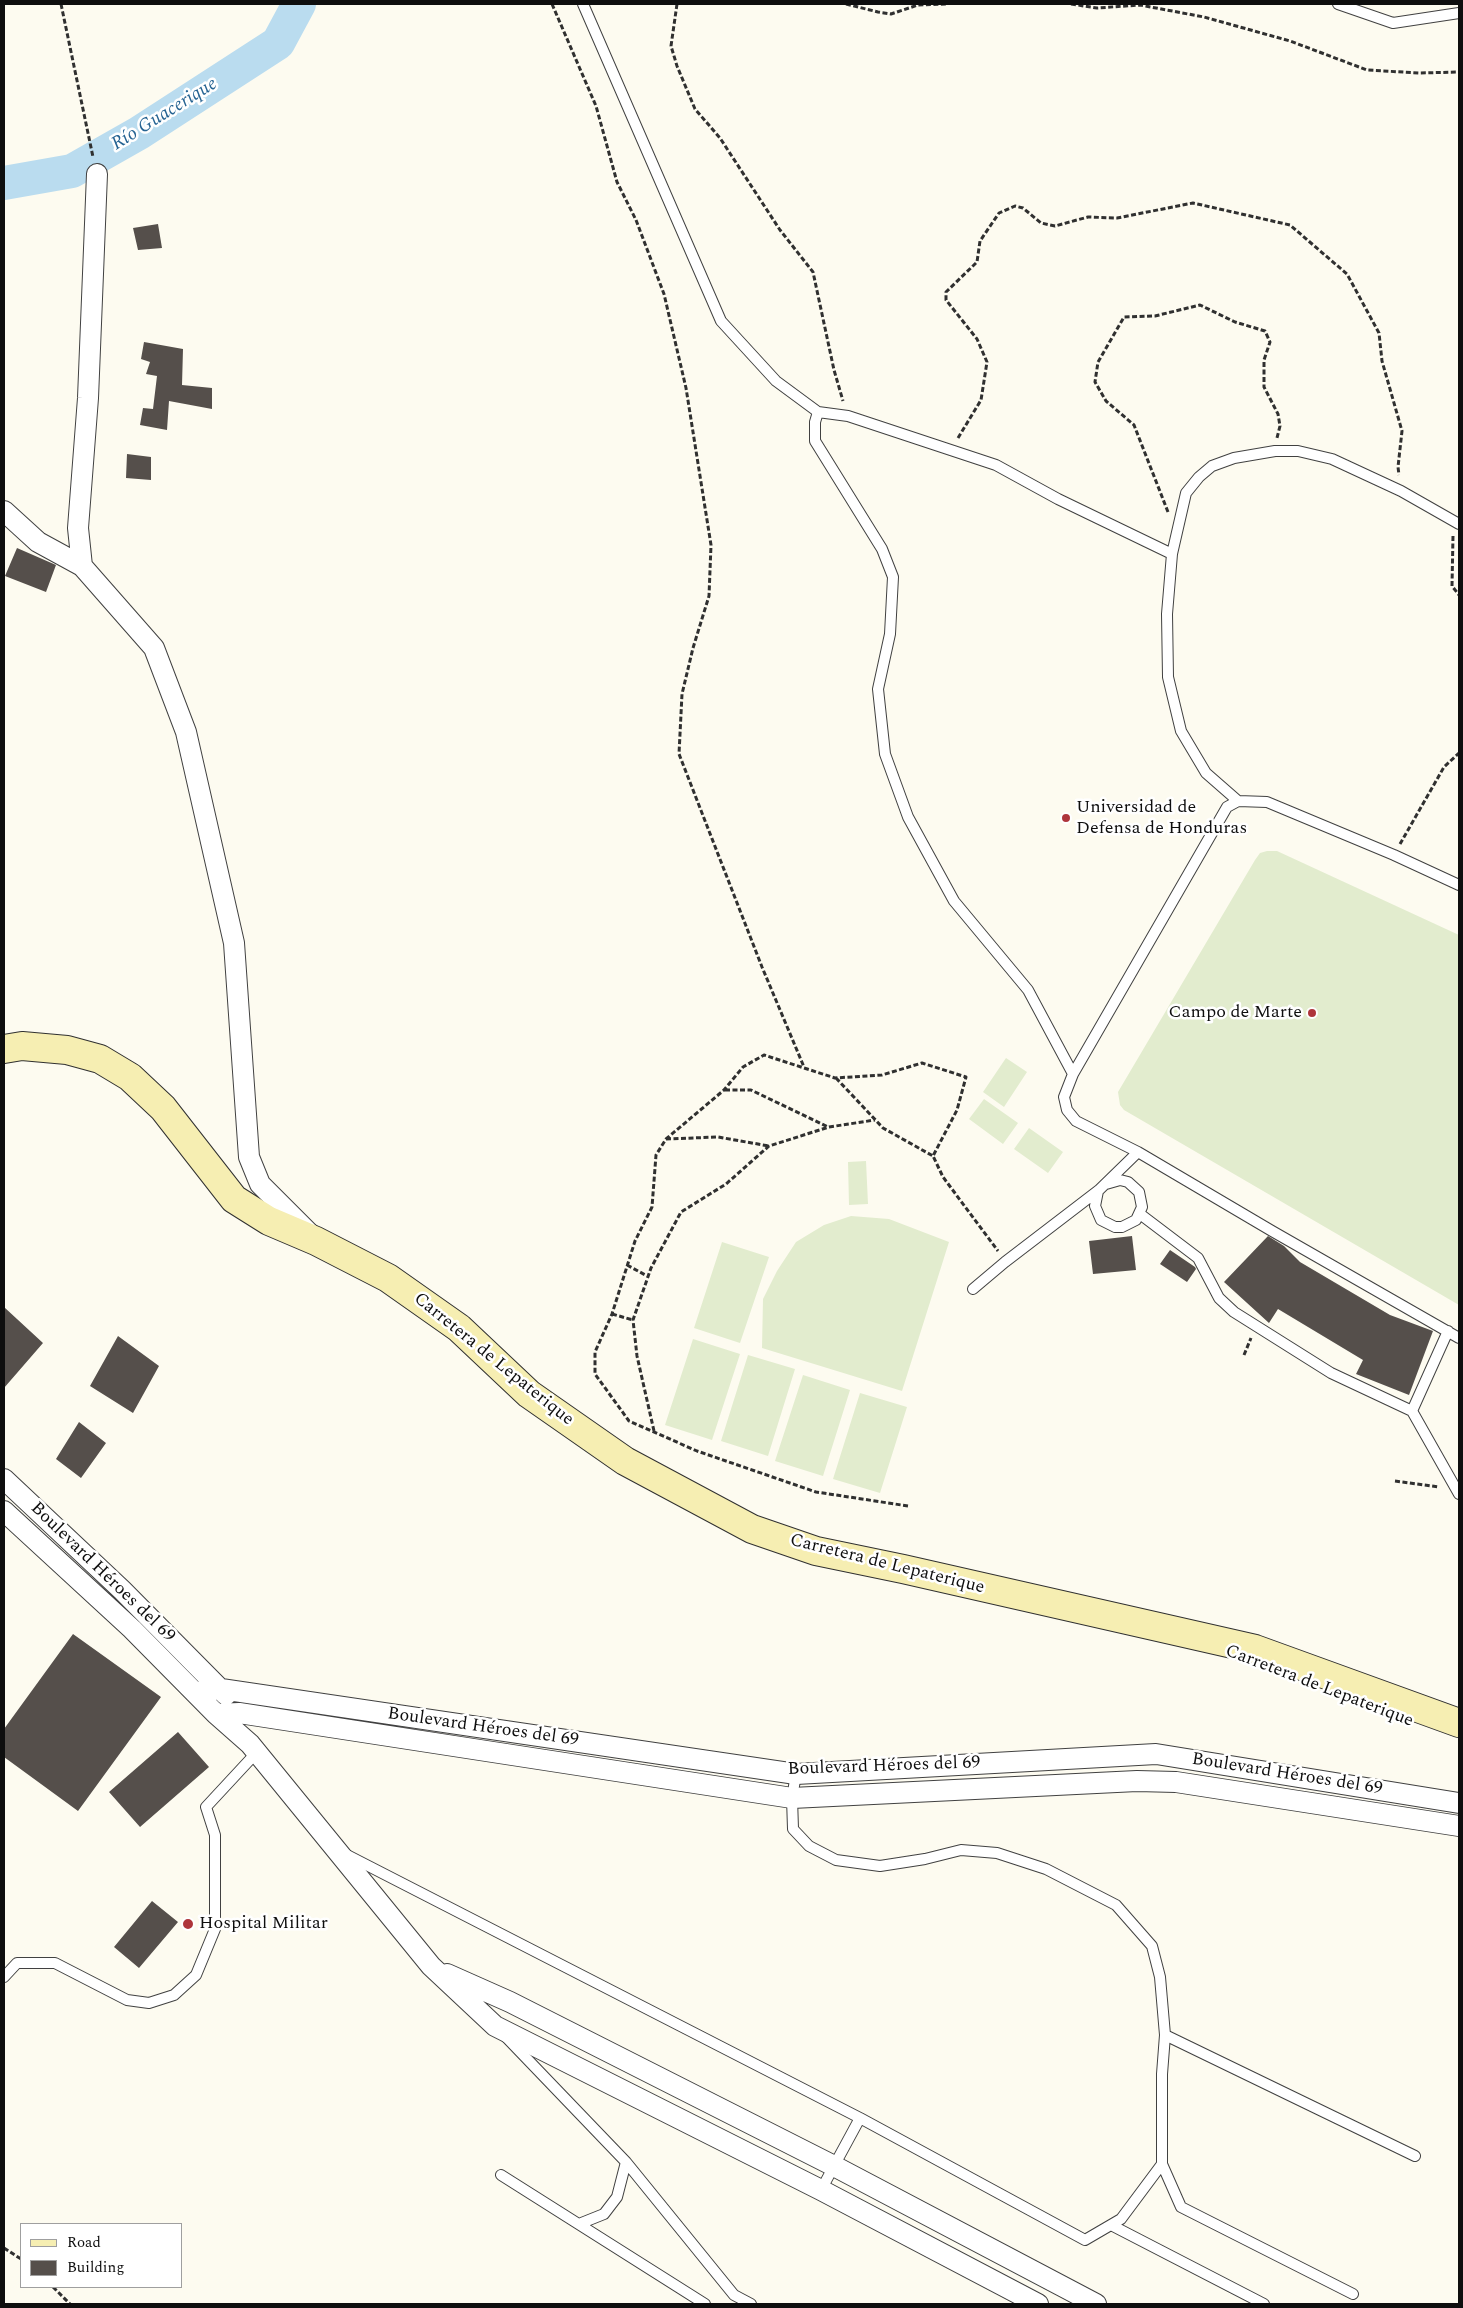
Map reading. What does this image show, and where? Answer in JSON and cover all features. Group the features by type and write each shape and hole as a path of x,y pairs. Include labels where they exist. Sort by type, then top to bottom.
{"main road":[{"name":"Carretera de Lepaterique","path":"4,1049 22,1046 67,1050 100,1059 130,1077 163,1108 234,1199 269,1221 316,1240 388,1278 451,1323 529,1394 625,1461 752,1529 816,1552 913,1571 1180,1634 1254,1649 1459,1723"},
{"name":"Carretera de Lepaterique","path":"1180,1634 1359,1704 1459,1739"}],"street":[{"path":"82,566 78,528 88,398 97,174"},
{"path":"4,511 38,542 82,566 154,648 186,732 234,942 249,1157 260,1184 316,1240"},
{"name":"Boulevard Héroes del 69","path":"4,1479 122,1590 221,1689 239,1714 254,1748"},
{"name":"Boulevard Héroes del 69","path":"4,1511 132,1629 216,1714 254,1748 430,1966 495,2026 821,2190 1038,2304"},
{"name":"Boulevard Héroes del 69","path":"196,1692 221,1689 796,1774 1156,1754 1459,1803"},
{"name":"Boulevard Héroes del 69","path":"216,1714 239,1714 792,1798 1137,1781 1176,1782 1459,1826"},
{"path":"430,1966 510,2002 834,2166 1096,2304"}],"lane":[{"path":"583,4 721,320 776,381 818,412 848,416 996,465 1058,499 1172,554"},
{"path":"1338,4 1393,24 1459,14"},
{"path":"818,412 815,422 815,440 882,549 894,577 890,634 878,689 885,754 908,817 954,901 1028,990 1073,1074"},
{"path":"1238,801 1206,774 1181,730 1168,677 1167,614 1172,554 1186,493 1199,477 1212,466 1234,458 1275,451 1298,451 1332,459 1402,490 1457,522"},
{"path":"1459,885 1394,855 1267,802 1238,801 1226,807 1073,1074 1064,1097 1067,1110 1076,1121 1138,1152 1459,1338"},
{"path":"973,1289 1102,1187 1138,1152"},
{"path":"1120,1180 1134,1186 1142,1199 1140,1214 1130,1225 1122,1227 1108,1225 1096,1213 1095,1198 1102,1187 1120,1180"},
{"path":"1140,1214 1198,1258 1219,1298 1234,1312 1331,1374 1412,1410 1458,1492"},
{"path":"1412,1410 1448,1331"},
{"path":"4,1977 17,1963 55,1963 127,2000 149,2004 174,1994 196,1975 215,1929 215,1835 206,1807 254,1748"},
{"path":"796,1774 792,1798 794,1829 809,1846 836,1860 880,1866 925,1859 962,1850 997,1853 1046,1869 1116,1905 1152,1946 1160,1977 1165,2035 1162,2074 1162,2164 1181,2207 1353,2294"},
{"path":"337,1850 860,2118 1085,2240 1121,2219 1162,2164"},
{"path":"495,2026 626,2162 736,2300 751,2304"},
{"path":"1165,2035 1415,2156"},
{"path":"821,2190 860,2118"},
{"path":"579,2224 604,2214 617,2197 626,2162"},
{"path":"501,2175 704,2304"},
{"path":"1111,2225 1253,2302 1264,2304"}],"path":[{"path":"61,4 97,174"},
{"path":"552,4 596,106 617,182 636,220 664,294 686,388 711,545 709,596 693,648 682,694 679,754 762,967 804,1067"},
{"path":"677,4 671,46 677,66 695,109 720,138 780,230 813,272 834,370 848,416"},
{"path":"846,4 891,14 918,5 946,4"},
{"path":"1071,4 1097,8 1140,5 1204,17 1290,41 1368,70 1419,73 1459,72"},
{"path":"950,451 981,400 987,362 977,339 946,300 946,292 976,262 980,241 999,213 1015,206 1023,208 1041,223 1054,226 1088,217 1117,218 1193,203 1290,225 1347,274 1379,333 1382,361 1402,431 1398,467 1402,490"},
{"path":"1178,525 1166,509 1134,425 1106,401 1095,382 1098,362 1124,317 1156,316 1200,305 1235,322 1265,331 1270,342 1264,360 1264,387 1278,414 1280,426 1275,451"},
{"path":"1457,522 1452,586 1459,595"},
{"path":"1394,855 1444,767 1459,752"},
{"path":"908,1506 816,1492 697,1451 629,1421 595,1374 595,1352 612,1314 635,1241 652,1207 656,1155 666,1139 724,1090 744,1067 764,1055 835,1078 882,1076 922,1062 966,1077 957,1110 934,1156"},
{"path":"835,1078 883,1128 934,1156 943,1177 1005,1262"},
{"path":"724,1090 751,1090 829,1127"},
{"path":"654,1432 637,1356 633,1320 649,1277 680,1212 726,1184 769,1146 829,1127 875,1120"},
{"path":"666,1139 718,1137 769,1146"},
{"path":"627,1265 649,1277"},
{"path":"612,1314 633,1320"},
{"path":"1396,1482 1458,1492"},
{"path":"4,2248 20,2258"},
{"path":"54,2288 70,2304"}],"green space":[{"name":"Campo de Marte","path":"1277,851 1459,935 1459,1305 1124,1110 1120,1105 1118,1092 1255,860 1260,853"},
{"path":"1006,1058 1027,1072 1004,1107 983,1092"},
{"path":"984,1099 1018,1123 1003,1144 969,1119"},
{"path":"1029,1128 1063,1152 1048,1173 1014,1149"},
{"path":"866,1161 868,1204 849,1205 848,1162"},
{"path":"851,1216 889,1219 949,1242 902,1391 762,1348 763,1299 777,1271 796,1242 824,1225"},
{"path":"722,1242 769,1257 740,1343 694,1328"},
{"path":"693,1339 740,1354 712,1440 665,1425"},
{"path":"748,1355 795,1369 768,1456 721,1441"},
{"path":"803,1375 850,1390 823,1476 775,1461"},
{"path":"860,1393 907,1407 880,1493 833,1479"}],"building":[{"path":"158,224 162,248 138,250 133,228"},
{"path":"144,342 183,349 182,385 212,388 212,409 169,401 167,430 140,425 143,408 153,409 157,376 146,374 150,362 141,359"},
{"path":"127,454 151,457 151,480 126,478"},
{"path":"17,548 56,565 46,592 5,576"},
{"path":"1132,1236 1136,1270 1093,1274 1089,1241"},
{"path":"1268,1236 1284,1246 1300,1262 1390,1315 1433,1331 1409,1395 1356,1374 1363,1360 1278,1309 1269,1323 1224,1282"},
{"path":"1170,1250 1195,1267 1196,1269 1187,1282 1160,1264"},
{"path":"4,1307 43,1343 4,1388"},
{"path":"118,1336 159,1366 133,1413 90,1386"},
{"path":"79,1422 106,1443 81,1478 56,1459"},
{"path":"73,1634 161,1697 78,1811 4,1757 4,1729"},
{"path":"178,1732 209,1767 140,1827 109,1792"},
{"path":"152,1901 178,1922 139,1968 114,1947"}],"waterway":[{"name":"Río Guacerique","path":"4,183 72,171 139,133 278,43 299,4"}],"place":[{"name":"Universidad de Defensa de Honduras","path":"1066,818"},
{"name":"Campo de Marte","path":"1312,1013"},
{"name":"Hospital Militar","path":"188,1924"}]}
